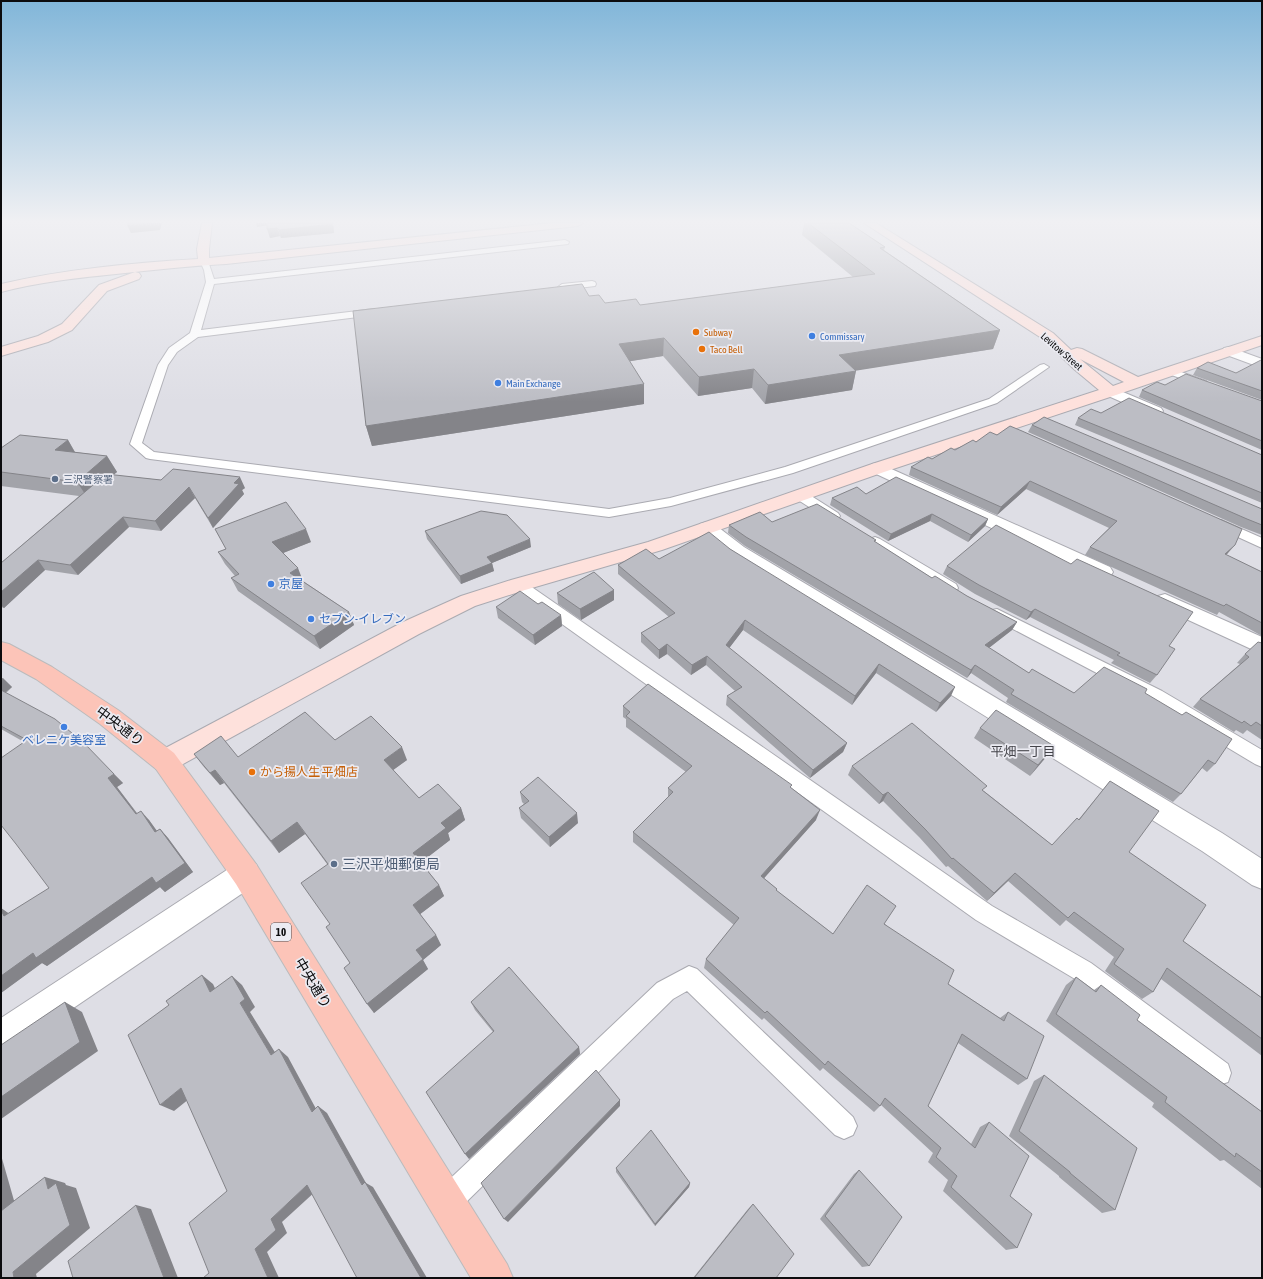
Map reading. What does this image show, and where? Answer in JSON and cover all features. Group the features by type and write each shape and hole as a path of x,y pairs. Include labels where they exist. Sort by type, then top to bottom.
{"main road":[{"name":"中央通り","path":"1,650 44,673 109,717 165,761 246,874 492,1278"}],"street":[{"path":"4,291 32,283"},
{"path":"4,291 44,283"},
{"path":"65,283 66,289"},
{"path":"82,290 103,288 117,283"},
{"name":"Levitow Street","path":"964,283 1048,336 1080,367 1111,392"},
{"path":"1,352 42,339 67,327 103,288"},
{"path":"1048,336 1136,382"},
{"path":"165,761 411,628 468,601 518,585 655,546 878,468 1011,430 1038,416 1262,340"},
{"path":"1229,352 1262,364"},
{"path":"1111,392 1168,417"},
{"path":"1038,416 1060,425"},
{"path":"878,468 1118,579"},
{"path":"707,528 737,552 1212,842 1262,875"},
{"path":"1147,593 1262,646"},
{"path":"1,1037 246,874"}],"lane":[{"path":"195,334 210,283"},
{"path":"555,288 592,284"},
{"path":"385,310 195,334 173,350 163,365 136,444 150,455 609,513 671,502 797,467 993,401 1044,367"},
{"path":"1170,371 1212,387"},
{"path":"800,495 846,524"},
{"path":"1212,520 1262,543"},
{"path":"865,536 963,595"},
{"path":"518,585 984,913 1083,971 1219,1073"},
{"path":"983,606 1156,696 1262,759"},
{"path":"446,1202 665,991 689,977 844,1126"}],"building":[{"path":"809,283 931,283 1000,330 839,355 856,371 768,385 754,369 699,377 664,338 619,344 644,384 366,426 353,311 582,284 589,296 599,295 605,303 636,299 640,305"},
{"path":"1261,360 1262,391 1197,368 1208,362 1236,373"},
{"path":"1186,374 1262,401 1262,441 1142,390 1157,382 1165,385"},
{"path":"1129,398 1262,455 1262,493 1078,418 1091,409 1101,413"},
{"path":"1044,417 1262,509 1262,525 1032,425"},
{"path":"1010,426 1242,529 1235,545 1225,554 1262,572 1262,623 1226,604 1224,606 1090,547 1117,521 1030,481 1001,507 911,467 928,457 932,459 951,448 955,450 973,440 976,442 990,432 997,435"},
{"path":"20,435 68,440 55,450 107,456 77,482 1,472 1,448"},
{"path":"173,469 240,477 234,483 239,484 208,518 189,487 155,521 123,517 70,565 38,560 1,592 1,563 106,474 161,480"},
{"path":"896,477 988,519 971,535 932,514 891,534 832,498 857,487 866,494"},
{"path":"286,502 306,529 272,542 298,568 290,573 349,612 314,636 231,578 239,574 218,552 226,549 215,529"},
{"path":"817,504 876,540 874,541 932,578 935,576 967,596 1017,622 985,645 1029,673 1032,669 1074,693 1104,667 1147,689 1145,693 1182,715 1186,712 1232,739 1215,764 1208,760 1181,794 1011,694 1014,690 975,665 971,670 746,537 729,525 760,512 772,522"},
{"path":"481,511 507,515 530,539 487,557 492,563 460,576 425,531"},
{"path":"996,525 1071,564 1077,559 1193,612 1169,646 1175,649 1157,675 1117,655 1120,653 1035,609 1031,612 979,585 947,566"},
{"path":"709,532 730,549 955,687 940,703 879,664 855,696 745,620 726,645 847,743 813,770 727,696 742,687 707,656 692,665 667,644 659,650 641,633 675,613 618,565 646,549 659,559"},
{"path":"594,572 614,590 580,609 557,593"},
{"path":"520,591 538,604 542,602 561,615 533,635 496,607"},
{"path":"1258,642 1262,643 1262,726 1256,722 1251,726 1244,721 1242,723 1200,699 1249,657 1245,654"},
{"path":"648,684 792,785 790,787 820,810 761,876 777,889 776,890 833,934 867,885 896,906 884,924 954,970 948,984 1004,1021 1008,1012 1044,1036 1027,1079 962,1034 928,1106 975,1148 989,1122 1029,1156 1010,1196 1032,1214 1017,1248 951,1187 957,1176 936,1157 941,1148 885,1098 880,1106 828,1061 825,1065 767,1011 765,1013 706,959 739,918 633,832 673,792 668,788 692,766 626,716 630,712 623,706"},
{"path":"1,690 55,719 84,743 114,774 108,778 136,814 141,811 155,832 160,829 185,863 156,883 152,877 36,958 33,953 1,976 1,910 4,916 49,888 1,825 1,758 27,740 1,726"},
{"path":"996,710 1054,746 1038,765 980,728"},
{"path":"305,712 335,740 371,716 402,747 384,760 419,798 438,784 461,808 441,823 446,828 413,853 439,885 413,905 436,935 416,950 423,959 367,1004 344,968 350,963 326,927 330,924 301,883 328,864 297,822 271,841 215,770 210,773 194,754 221,736 238,757"},
{"path":"912,723 987,786 982,790 1052,845 1077,818 1079,820 1110,781 1159,811 1129,852 1206,905 1183,941 1262,998 1262,1039 1167,968 1153,992 1114,964 1124,949 1074,912 1068,918 1015,873 994,893 953,858 952,859 888,792 883,795 852,766"},
{"path":"538,777 577,813 549,837 519,808 529,801 520,792"},
{"path":"509,967 579,1047 465,1154 426,1092 494,1031 471,1002"},
{"path":"202,975 210,992 232,976 245,999 240,1003 271,1055 279,1049 312,1112 318,1106 362,1185 365,1182 421,1278 357,1278 307,1185 271,1219 276,1230 255,1249 268,1278 203,1278 209,1273 189,1223 227,1191 181,1088 160,1105 128,1035 169,1005 166,1001"},
{"path":"1076,977 1096,992 1101,985 1140,1015 1137,1020 1262,1112 1262,1172 1236,1153 1235,1157 1165,1102 1167,1097 1056,1014"},
{"path":"65,1002 80,1042 1,1097 1,1045"},
{"path":"596,1070 620,1100 504,1219 481,1183"},
{"path":"1044,1075 1137,1148 1115,1210 1019,1131"},
{"path":"651,1130 690,1183 655,1224 616,1168"},
{"path":"859,1170 902,1217 869,1266 825,1216"},
{"path":"45,1177 48,1189 56,1183 70,1225 13,1272 14,1278 1,1278 1,1211"},
{"path":"753,1204 794,1254 776,1278 694,1278"},
{"path":"136,1205 164,1278 73,1278 68,1261"}],"place":[{"name":"Subway","path":"696,332"},
{"name":"Commissary","path":"812,336"},
{"name":"Taco Bell","path":"702,349"},
{"name":"Main Exchange","path":"498,383"},
{"name":"三沢警察署","path":"55,479"},
{"name":"京屋","path":"271,584"},
{"name":"セブン-イレブン","path":"311,619"},
{"name":"ベレニケ美容室","path":"64,727"},
{"name":"から揚人生 平畑店","path":"252,772"},
{"name":"三沢平畑郵便局","path":"334,864"}],"district":[{"name":"平畑一丁目","path":"1023,751"}]}
